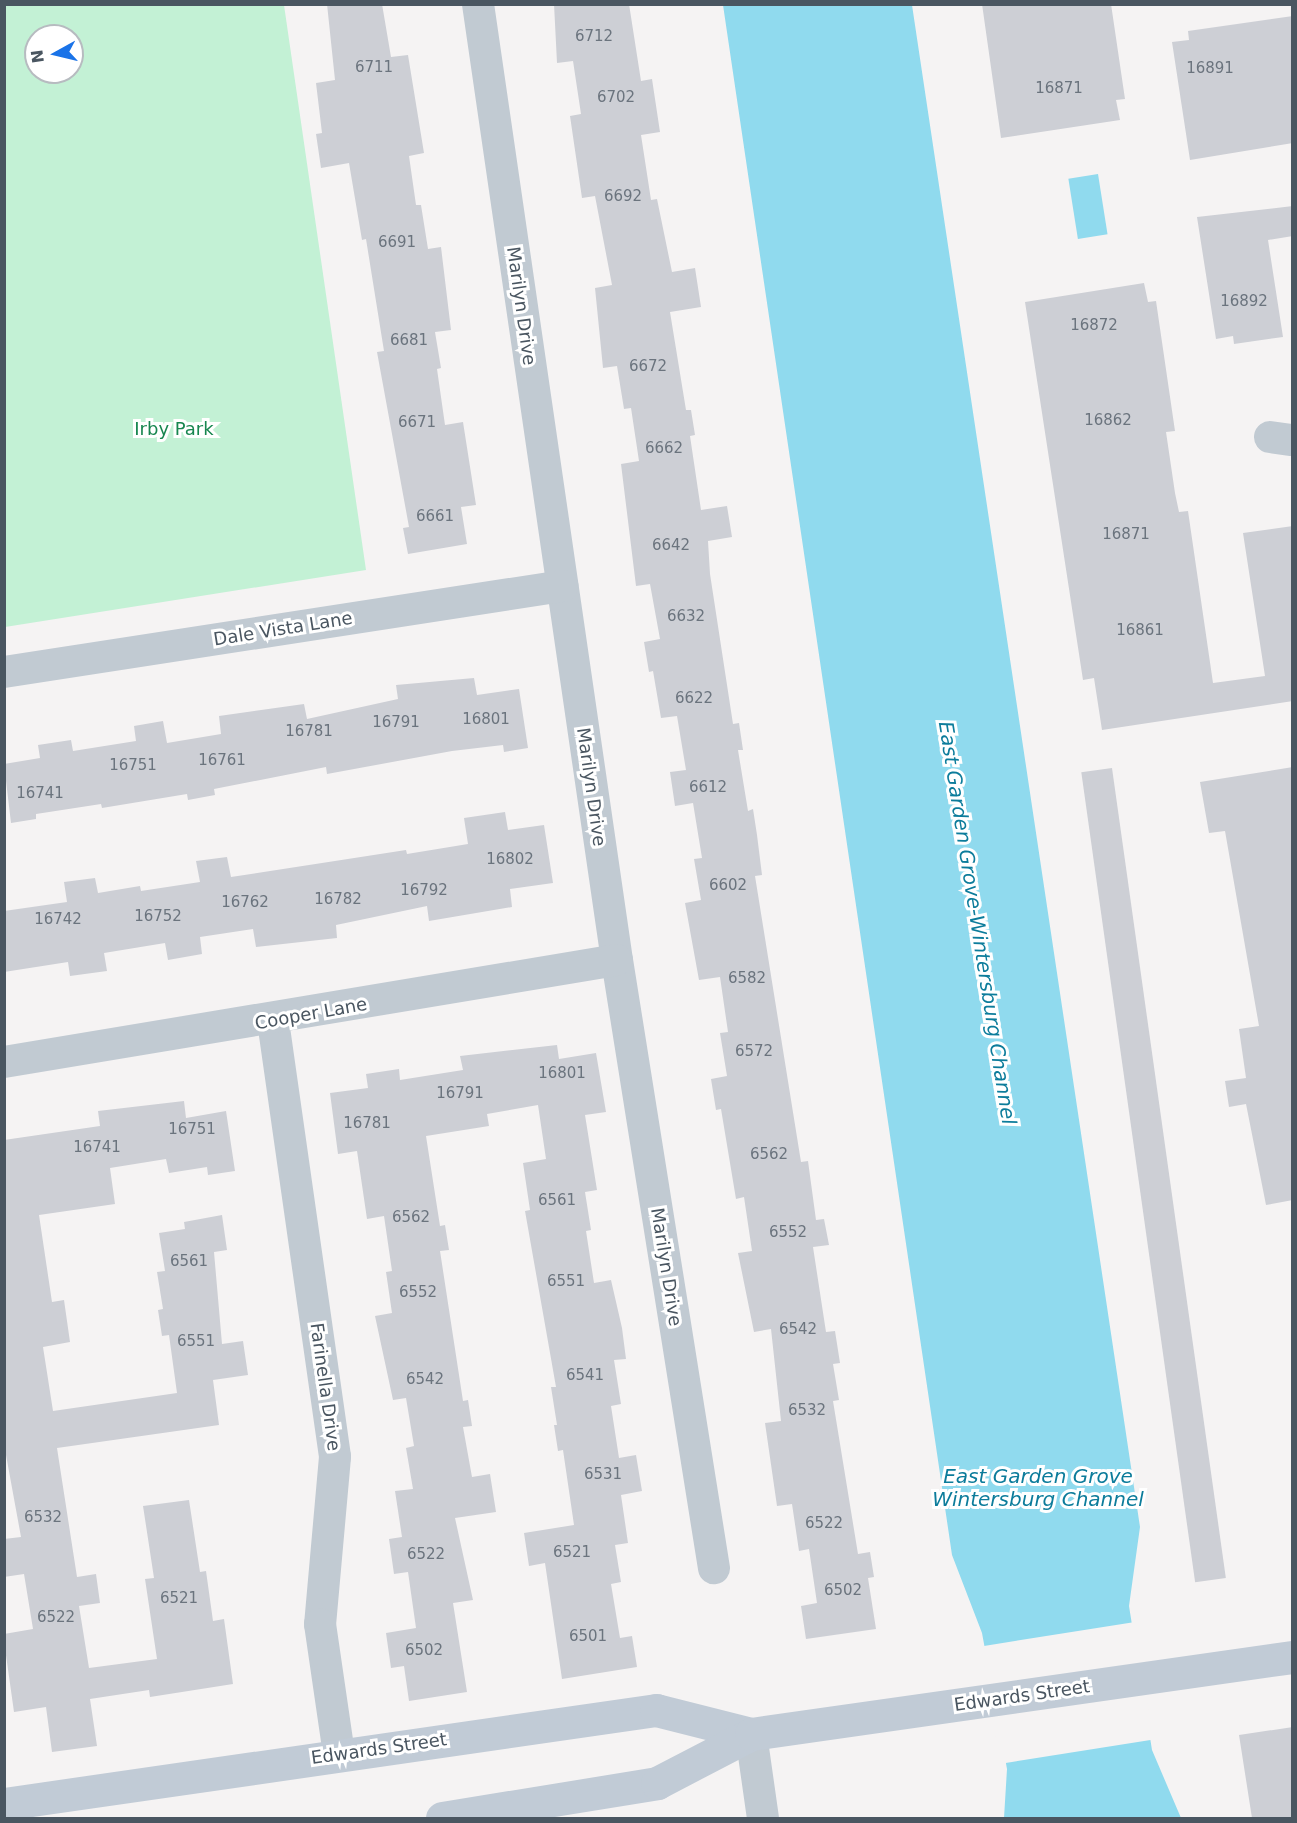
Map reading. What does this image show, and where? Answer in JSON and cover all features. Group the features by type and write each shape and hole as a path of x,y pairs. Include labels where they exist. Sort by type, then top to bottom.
{"main road":[{"name":"Edwards Street","path":"442,1818 657,1783 751,1734 1293,1657"},
{"name":"Edwards Street","path":"4,1804 656,1710 751,1734"}],"street":[{"name":"Marilyn Drive","path":"478,4 617,960 714,1568"},
{"name":"Dale Vista Lane","path":"4,672 562,586"},
{"name":"Cooper Lane","path":"4,1062 273,1021 617,960"},
{"name":"Farinella Drive","path":"273,1021 335,1457 320,1624 339,1755"},
{"path":"751,1734 763,1818"}],"green space":[{"name":"Irby Park","path":"5,4 284,5 366,570 5,627"}],"water":[{"name":"East Garden Grove Wintersburg Channel","path":"723,5 912,5 1140,1527 1129,1606 1152,1750 1181,1818 1004,1818 1007,1769 982,1633 952,1555"},
{"path":"1098,174 1108,234 1078,239 1068,179"}],"pier":[{"path":"1135,1622 1154,1740 1000,1764 981,1646"}],"building":[{"path":"327,4 382,4 391,57 408,55 424,153 409,156 416,205 421,205 428,249 441,247 451,330 435,332 441,368 437,369 445,425 463,422 476,505 461,507 467,544 408,554 403,528 409,527 377,352 384,351 366,239 362,240 349,163 321,168 316,134 322,133 316,83 335,80"},
{"path":"554,4 629,4 641,81 652,79 660,132 641,135 651,200 657,199 672,272 695,268 701,307 670,312 686,410 691,410 695,435 690,436 701,510 727,506 732,537 708,541 710,574 733,724 739,723 743,750 738,750 748,811 753,809 762,875 755,876 801,1162 808,1161 816,1220 824,1219 829,1245 813,1247 826,1332 835,1331 840,1363 833,1364 839,1400 833,1401 858,1554 870,1552 874,1577 868,1578 876,1629 806,1639 801,1606 817,1603 809,1549 799,1551 792,1504 777,1506 765,1423 781,1421 771,1329 754,1332 738,1253 752,1251 744,1197 736,1199 721,1109 716,1110 711,1079 727,1076 720,1033 728,1032 720,977 699,980 685,903 701,900 694,859 702,858 693,803 675,806 670,772 686,770 677,716 661,718 653,671 649,672 644,642 660,639 650,584 636,586 621,464 639,461 631,408 624,409 617,366 603,368 595,288 612,285 595,196 582,198 570,116 581,114 573,61 557,63"},
{"path":"982,4 1111,4 1125,99 1116,100 1120,120 1001,138"},
{"path":"1293,16 1293,143 1190,160 1172,42 1189,40 1188,31"},
{"path":"1293,206 1293,236 1268,240 1283,337 1234,344 1233,336 1216,339 1197,217"},
{"path":"1144,283 1148,302 1156,301 1175,431 1166,432 1175,493 1179,512 1188,511 1213,683 1265,676 1243,533 1293,526 1293,701 1102,730 1094,678 1083,680 1025,302"},
{"path":"474,678 477,695 519,689 528,748 504,752 503,745 452,751 327,774 326,767 214,789 215,795 188,800 187,794 102,808 101,804 36,814 36,819 11,823 4,764 40,758 38,745 71,740 73,751 136,741 134,726 163,721 167,743 221,734 219,716 304,704 307,719 398,699 396,685"},
{"path":"1293,767 1293,1200 1266,1205 1246,1104 1229,1107 1225,1081 1246,1078 1239,1029 1259,1026 1225,831 1209,833 1200,782"},
{"path":"1112,768 1226,1578 1195,1582 1081,772"},
{"path":"505,812 508,830 544,825 553,883 510,889 512,907 429,921 427,906 336,925 337,938 256,947 253,929 200,937 202,954 168,960 165,943 104,953 107,971 70,976 68,962 4,972 4,911 67,902 64,882 95,878 98,893 140,886 141,891 200,882 196,861 227,857 231,877 406,850 407,854 468,844 464,818"},
{"path":"557,1045 559,1059 596,1053 606,1112 585,1115 597,1190 585,1192 591,1230 586,1231 594,1283 611,1280 622,1328 626,1359 614,1360 621,1404 611,1406 619,1458 636,1455 642,1491 621,1495 628,1543 615,1545 621,1582 611,1584 620,1638 632,1636 637,1667 562,1679 545,1563 529,1566 524,1533 574,1525 563,1450 558,1451 554,1425 557,1425 551,1387 556,1387 525,1211 530,1210 523,1163 546,1159 538,1105 487,1114 489,1126 426,1136 440,1226 445,1225 449,1250 440,1251 463,1401 468,1400 472,1426 463,1427 472,1477 490,1474 496,1512 455,1518 473,1600 453,1603 467,1692 409,1701 404,1666 391,1668 386,1633 416,1628 408,1572 394,1574 389,1539 402,1537 395,1491 413,1489 406,1448 414,1446 406,1398 393,1400 375,1316 392,1313 386,1272 392,1271 384,1216 367,1219 357,1151 338,1154 330,1093 368,1088 366,1074 399,1069 400,1080 463,1070 460,1056"},
{"path":"184,1101 186,1118 226,1111 235,1171 208,1175 207,1167 169,1173 166,1159 110,1168 115,1204 39,1215 52,1302 64,1300 70,1342 43,1347 53,1411 177,1393 169,1335 162,1336 158,1310 163,1309 157,1272 165,1271 159,1233 185,1229 184,1222 222,1215 227,1250 214,1252 222,1344 243,1341 248,1375 213,1380 219,1425 57,1448 77,1577 96,1574 100,1603 79,1606 89,1668 157,1659 145,1579 154,1578 143,1506 189,1500 200,1572 206,1571 213,1621 224,1619 233,1684 150,1697 149,1690 90,1699 97,1746 52,1752 46,1707 14,1712 4,1641 4,1634 33,1629 24,1574 4,1577 4,1539 21,1537 4,1444 4,1140 100,1126 98,1111"},
{"path":"1293,1727 1293,1818 1252,1818 1239,1735"}],"water label":[{"name":"East Garden Grove-Wintersburg Channel","path":"977,923"}]}
